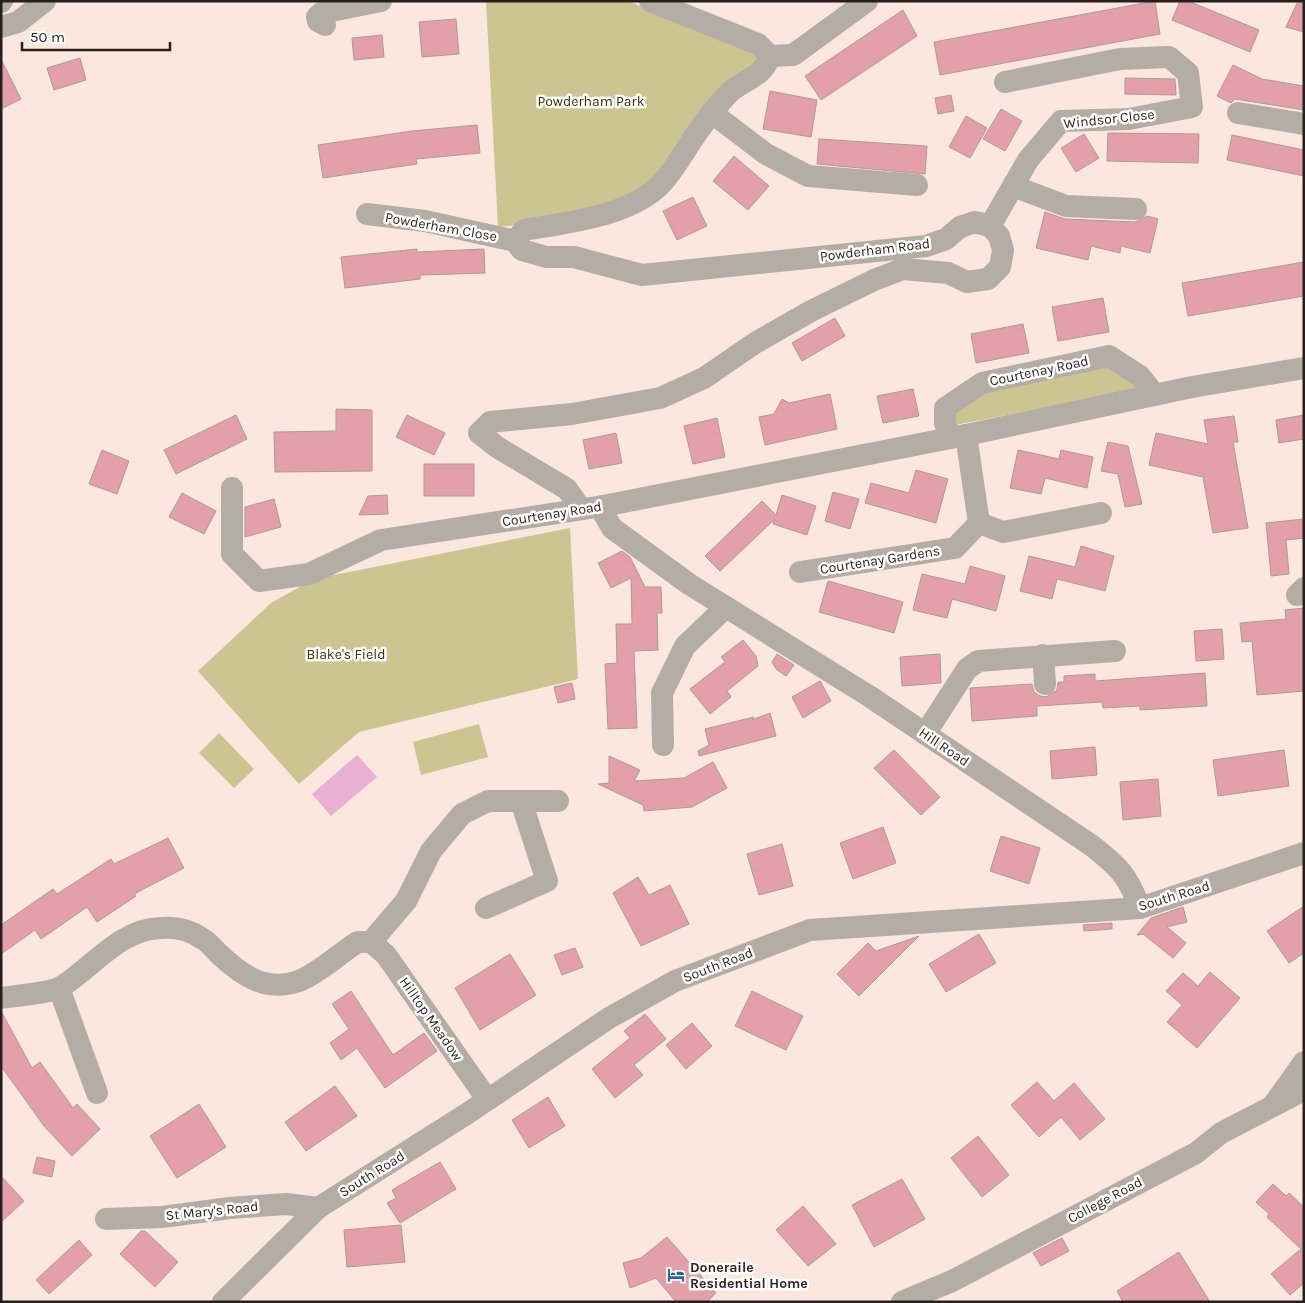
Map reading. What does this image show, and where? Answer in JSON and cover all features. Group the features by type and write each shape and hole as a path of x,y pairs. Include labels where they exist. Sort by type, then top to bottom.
{"street":[{"path":"1,27 18,22 45,1"},
{"path":"326,25 318,21 317,17 321,13 380,1"},
{"path":"650,1 758,44 770,56 793,55 867,1"},
{"path":"515,241 524,230 615,211 641,200 662,184 712,113 730,92 766,68 770,56"},
{"name":"Windsor Close","path":"990,226 1028,160 1060,121 1129,119 1192,106 1188,73 1170,57 1120,59 1005,82"},
{"path":"712,113 766,154 788,168 808,176 917,185"},
{"path":"1238,113 1304,124"},
{"path":"1013,186 1066,206 1136,209"},
{"name":"Powderham Close","path":"367,214 425,222 515,241"},
{"name":"Powderham Road","path":"515,241 522,250 546,257 574,257 642,275 926,246 946,239 960,227 975,222 990,226 999,236 1002,250 1000,267 988,279 968,282 948,273 903,269 874,280 811,311 755,343 704,378 660,398 572,414 490,422 479,433 497,448 567,489 592,508"},
{"name":"Courtenay Road","path":"958,436 945,423 945,408 982,383 1109,356 1140,376 1155,395"},
{"name":"Courtenay Road","path":"232,488 232,554 259,581 309,574 381,540 592,508 958,436 1192,386 1304,368"},
{"path":"958,436 979,523 1003,532 1101,513"},
{"name":"Hill Road","path":"592,508 605,516 612,528 689,584 869,696 1091,845 1114,864 1130,882 1140,908"},
{"name":"Courtenay Gardens","path":"800,572 956,548 979,523"},
{"path":"662,745 662,693 685,646 726,607"},
{"path":"925,734 967,669 978,661 1115,651"},
{"path":"1044,655 1045,684"},
{"path":"1,998 59,988 117,944 138,932 149,929 175,928 202,938 241,974 260,983 274,985 300,980 358,942 371,942 406,902 431,851 462,814 488,801 558,801"},
{"path":"486,908 547,881 521,801"},
{"name":"South Road","path":"223,1302 318,1208 609,1018 675,982 810,930 1140,908 1304,853"},
{"name":"Hilltop Meadow","path":"371,942 386,955 487,1099"},
{"path":"59,988 97,1092"},
{"path":"1272,1106 1304,1062"},
{"name":"College Road","path":"902,1302 952,1281 1188,1157 1221,1133 1304,1090"},
{"name":"St Mary's Road","path":"106,1219 162,1217 230,1208 286,1204 318,1208"}],"green space":[{"name":"Powderham Park","path":"486,1 628,1 753,50 760,58 648,186 613,204 525,224 498,227"},
{"path":"1105,365 1133,379 1138,390 955,425 955,411 986,389"},
{"name":"Blake's Field","path":"570,528 578,679 359,732 299,784 198,671 271,603 314,579"},
{"path":"479,724 488,757 421,775 413,742"},
{"path":"219,733 254,769 234,788 199,753"}],"shaded area":[{"path":"357,755 377,777 331,816 312,794"}],"building":[{"path":"1155,1 1160,34 940,75 934,42"},
{"path":"1180,1 1188,1 1259,30 1250,52 1172,20"},
{"path":"1298,1 1304,1 1304,32 1286,27"},
{"path":"903,10 917,36 821,100 805,76"},
{"path":"456,19 459,54 422,57 419,22"},
{"path":"382,35 384,57 354,60 352,38"},
{"path":"80,58 86,80 54,90 47,68"},
{"path":"1,59 21,99 1,109"},
{"path":"1233,65 1262,79 1304,86 1304,110 1235,99 1231,103 1217,96"},
{"path":"1125,78 1175,79 1176,95 1125,94"},
{"path":"770,91 817,100 811,137 763,129"},
{"path":"951,95 954,111 938,114 935,98"},
{"path":"1001,109 1022,121 1005,151 983,139"},
{"path":"966,116 987,128 970,158 949,147"},
{"path":"477,125 480,153 416,159 417,164 323,178 318,145 412,131"},
{"path":"1108,133 1199,134 1198,163 1107,161"},
{"path":"1084,134 1099,158 1076,172 1061,148"},
{"path":"1232,135 1304,150 1304,176 1227,160"},
{"path":"819,139 927,146 925,174 817,164"},
{"path":"734,156 769,186 748,210 713,181"},
{"path":"693,197 707,226 677,240 663,211"},
{"path":"1045,212 1065,219 1135,222 1147,216 1158,219 1150,253 1121,246 1120,253 1091,246 1088,260 1036,248"},
{"path":"417,249 417,252 484,249 485,273 420,275 420,279 345,288 341,257"},
{"path":"1304,262 1304,296 1188,316 1182,283"},
{"path":"1103,298 1109,332 1058,341 1052,307"},
{"path":"835,318 845,336 802,361 792,343"},
{"path":"1023,324 1029,353 976,363 971,334"},
{"path":"913,389 919,416 883,423 877,396"},
{"path":"830,394 837,429 765,445 759,417 774,414 782,399 789,403"},
{"path":"336,409 372,410 372,471 275,472 274,432 336,431"},
{"path":"236,415 247,439 176,474 164,450"},
{"path":"407,415 445,433 434,455 396,437"},
{"path":"1304,415 1304,439 1279,443 1276,420"},
{"path":"1234,416 1238,442 1233,442 1248,528 1213,533 1203,477 1149,465 1156,433 1208,444 1204,420"},
{"path":"717,418 725,457 693,464 684,426"},
{"path":"616,433 622,463 589,469 583,440"},
{"path":"1108,442 1128,446 1142,504 1125,507 1118,474 1101,471"},
{"path":"102,450 129,461 117,494 89,484"},
{"path":"1018,450 1059,459 1061,450 1093,457 1087,488 1045,478 1041,494 1010,488"},
{"path":"424,464 474,464 474,496 424,496"},
{"path":"916,470 948,479 936,523 865,503 871,483 909,493"},
{"path":"833,492 859,499 850,529 825,521"},
{"path":"182,493 216,511 204,534 169,517"},
{"path":"387,495 388,514 359,515 368,496"},
{"path":"782,495 816,506 807,535 773,524 775,519 720,571 705,556 762,501 776,515"},
{"path":"274,499 281,527 245,537 245,507"},
{"path":"1304,519 1304,538 1286,540 1289,574 1271,576 1266,523"},
{"path":"1081,546 1114,556 1105,591 1057,579 1052,599 1020,591 1029,556 1075,567"},
{"path":"622,551 630,557 645,587 661,587 662,613 657,613 658,650 634,651 637,728 608,729 605,664 617,663 616,624 632,624 631,578 611,588 598,563"},
{"path":"970,566 1005,576 996,611 952,599 947,618 913,610 922,574 965,584"},
{"path":"828,581 903,602 894,633 819,612"},
{"path":"1304,608 1304,691 1257,695 1252,641 1242,642 1240,623 1286,619 1285,610"},
{"path":"1222,629 1224,659 1196,661 1194,631"},
{"path":"743,640 756,656 758,666 727,691 731,697 710,714 690,689 725,662 721,657"},
{"path":"777,654 794,665 786,676 776,669 772,662"},
{"path":"940,654 941,683 902,686 900,657"},
{"path":"1205,673 1207,706 1140,710 1140,706 1103,708 1102,702 1037,706 1037,716 972,721 970,688 1032,684 1034,692 1046,697 1057,690 1058,682 1064,682 1064,676 1095,674 1095,681"},
{"path":"820,681 831,701 803,718 792,697"},
{"path":"572,683 575,699 558,703 554,687"},
{"path":"770,713 776,736 699,756 698,751 709,745 705,729 754,717 752,720"},
{"path":"1095,747 1097,775 1052,779 1050,751"},
{"path":"894,750 940,797 921,815 874,768"},
{"path":"1284,750 1289,786 1218,796 1213,760"},
{"path":"609,756 640,770 634,781 684,778 713,762 727,788 692,807 644,811 643,805 598,784 609,783"},
{"path":"1158,779 1161,816 1123,820 1120,782"},
{"path":"883,827 896,863 853,879 840,843"},
{"path":"1001,836 1040,848 1029,884 990,871"},
{"path":"168,838 184,868 134,894 136,896 97,922 87,907 41,939 35,930 1,954 1,925 53,889 57,894 111,859 114,864"},
{"path":"782,844 793,886 759,895 747,854"},
{"path":"638,877 649,895 670,885 689,924 641,946 613,893"},
{"path":"1304,906 1304,953 1289,963 1267,931"},
{"path":"1183,907 1187,922 1167,927 1186,943 1173,958 1143,934 1137,935 1151,918"},
{"path":"1112,923 1112,929 1084,931 1083,925"},
{"path":"979,934 996,963 946,992 929,964"},
{"path":"919,936 859,996 837,974 868,943 876,951"},
{"path":"575,948 583,967 562,975 554,955"},
{"path":"510,954 536,995 480,1030 455,988"},
{"path":"1210,972 1240,998 1197,1048 1167,1022 1182,1005 1166,991 1183,973 1198,986"},
{"path":"351,991 393,1055 424,1033 437,1051 385,1088 357,1048 341,1060 330,1043 349,1029 332,1004"},
{"path":"752,991 803,1016 786,1050 735,1026"},
{"path":"1,1011 32,1068 40,1062 73,1108 77,1104 100,1129 72,1156 44,1126 1,1066"},
{"path":"645,1014 666,1039 634,1065 643,1075 615,1098 592,1069 630,1038 624,1031"},
{"path":"692,1023 712,1046 686,1069 666,1045"},
{"path":"1037,1082 1054,1101 1074,1083 1105,1119 1080,1140 1061,1117 1039,1137 1011,1105"},
{"path":"335,1086 357,1116 306,1151 285,1122"},
{"path":"548,1097 565,1126 529,1148 512,1120"},
{"path":"199,1104 226,1147 177,1178 150,1136"},
{"path":"978,1136 1009,1175 982,1197 951,1158"},
{"path":"37,1157 55,1161 52,1177 33,1173"},
{"path":"440,1162 456,1189 400,1223 387,1203 396,1198 392,1190"},
{"path":"1,1176 24,1201 1,1222"},
{"path":"902,1179 925,1219 874,1247 852,1205"},
{"path":"1273,1184 1286,1196 1289,1193 1304,1207 1304,1283 1290,1295 1271,1274 1301,1249 1267,1217 1269,1214 1256,1202"},
{"path":"803,1206 836,1244 808,1266 776,1230"},
{"path":"401,1225 405,1262 347,1267 344,1230"},
{"path":"141,1231 145,1231 178,1262 155,1287 120,1254"},
{"path":"667,1237 716,1293 707,1302 676,1302 656,1278 630,1288 623,1263 641,1258"},
{"path":"1062,1238 1069,1251 1041,1266 1033,1253"},
{"path":"79,1240 92,1255 49,1294 36,1280"},
{"path":"1179,1252 1210,1302 1123,1302 1117,1291"}],"place":[{"name":"Doneraile Residential Home","path":"676,1275"}]}
